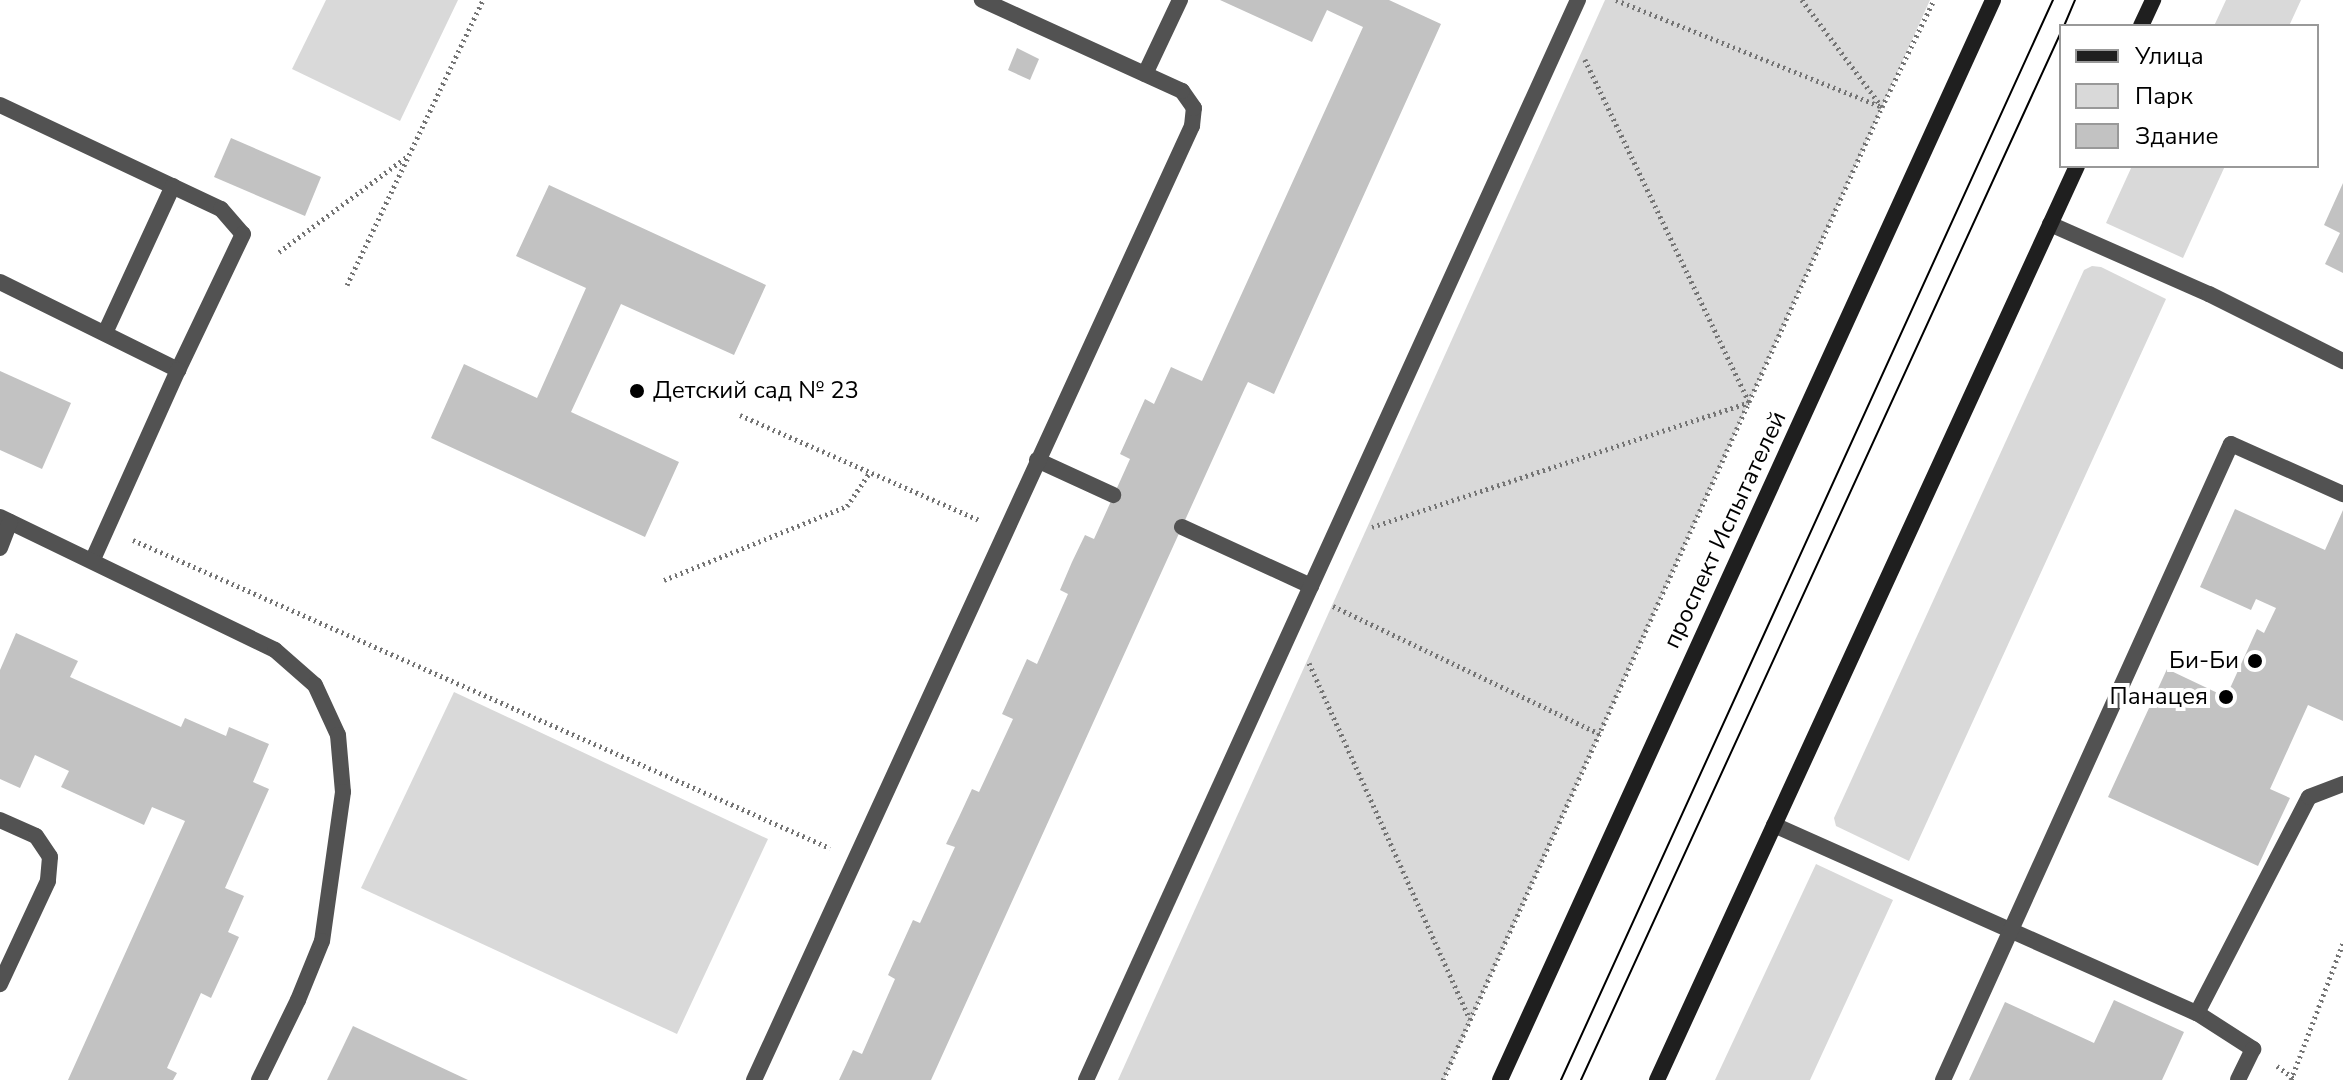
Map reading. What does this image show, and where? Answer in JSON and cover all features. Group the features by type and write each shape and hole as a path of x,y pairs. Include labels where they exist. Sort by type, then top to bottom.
{"main road":[{"name":"проспект Испытателей","path":"1500,1080 1993,0"},
{"path":"2142,24 2153,0"},
{"path":"1657,1080 2076,168"}],"street":[{"path":"754,1080 1192,126 1194,108 1182,91 982,0"},
{"path":"1145,74 1180,0"},
{"path":"1086,1080 1578,0"},
{"path":"0,105 221,209 243,234 92,561"},
{"path":"105,333 173,186"},
{"path":"2050,224 2209,294 2343,361"},
{"path":"0,282 178,370"},
{"path":"1943,1080 2231,444 2343,494"},
{"path":"1037,460 1113,495"},
{"path":"0,548 5,520 275,650 315,685 338,735 343,792 322,941 298,1000 259,1080"},
{"path":"1182,527 1311,586"},
{"path":"2197,1013 2309,797 2343,784"},
{"path":"0,820 36,836 50,857 48,881 0,984"},
{"path":"1774,825 2197,1013 2253,1049 2238,1080"}],"path":[{"path":"347,285 483,0"},
{"path":"1616,0 1882,107"},
{"path":"1802,0 1882,107"},
{"path":"1443,1080 1882,107 1934,0"},
{"path":"1581,52 1749,402"},
{"path":"279,252 409,155"},
{"path":"1367,529 1749,402"},
{"path":"740,415 1004,532"},
{"path":"664,580 847,506 870,472"},
{"path":"106,528 855,859"},
{"path":"1332,605 1600,734"},
{"path":"1308,660 1470,1020"},
{"path":"2291,1080 2343,943"}],"green space":[{"path":"326,0 458,0 400,121 292,69"},
{"path":"1605,0 1930,0 1444,1080 1118,1080"},
{"path":"2226,0 2301,0 2290,24 2215,24"},
{"path":"2131,168 2224,168 2183,258 2106,223"},
{"path":"2092,266 2101,267 2166,299 1909,861 1836,826 1834,818 2084,270"},
{"path":"454,692 768,839 677,1034 361,888"},
{"path":"1816,864 1893,900 1810,1080 1715,1080"}],"building":[{"path":"1220,0 1389,0 1441,24 1274,394 1248,382 1245,388 931,1080 839,1080 853,1050 862,1054 895,979 888,975 913,920 920,923 955,847 946,844 972,789 979,792 1013,719 1002,714 1027,659 1037,664 1068,594 1060,590 1072,562 1085,535 1094,539 1130,459 1120,454 1145,399 1154,404 1171,367 1202,381 1363,27 1327,10 1312,42"},
{"path":"1017,48 1039,59 1030,80 1008,70"},
{"path":"231,138 321,177 305,216 214,177"},
{"path":"2343,183 2343,273 2325,264 2340,233 2324,225"},
{"path":"549,185 766,285 734,355 621,304 571,412 679,462 645,537 431,438 464,364 537,398 586,288 516,256"},
{"path":"0,371 71,403 42,469 0,450"},
{"path":"2235,509 2325,550 2343,510 2343,721 2308,705 2270,789 2290,798 2258,866 2108,797 2167,669 2226,697 2257,629 2264,633 2276,608 2256,599 2251,610 2200,587"},
{"path":"16,633 78,661 70,677 181,727 185,718 226,736 229,727 269,744 253,782 269,789 225,888 244,896 228,932 239,937 211,998 201,993 167,1068 177,1073 173,1080 68,1080 185,821 152,807 144,825 61,787 69,771 35,755 20,788 0,779 0,670"},
{"path":"2114,1000 2184,1032 2162,1080 1969,1080 2005,1002 2094,1043"},
{"path":"353,1026 468,1080 327,1080"}],"tram line":[{"path":"1561,1080 2053,0"},
{"path":"2065,24 2075,0"},
{"path":"1581,1080 2059,36"}],"place":[{"name":"Детский сад № 23","path":"637,391"},
{"name":"Би-Би","path":"2255,661"},
{"name":"Панацея","path":"2226,697"}]}
